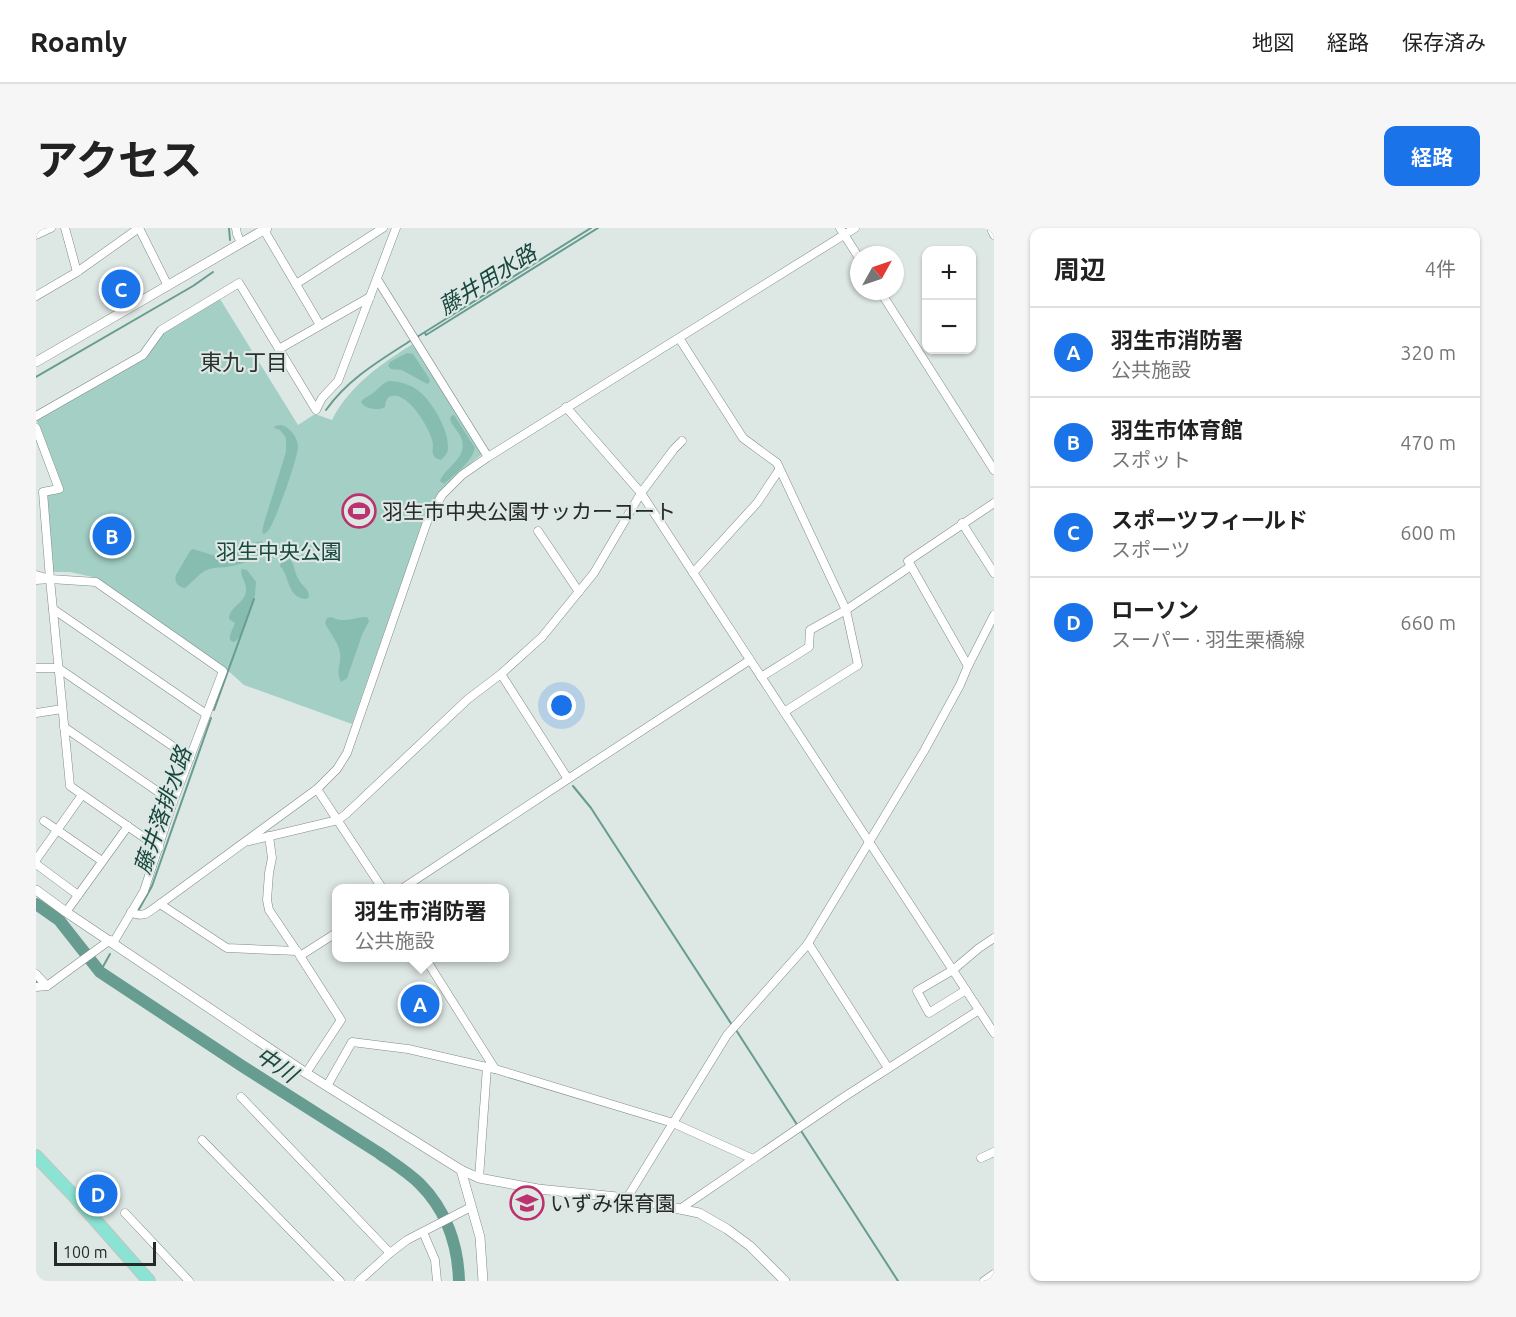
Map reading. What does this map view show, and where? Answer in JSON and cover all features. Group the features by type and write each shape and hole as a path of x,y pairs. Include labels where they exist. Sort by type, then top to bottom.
{"main road":[{"path":"36,1156 149,1281"},
{"path":"36,1166 140,1281"}],"street":[{"path":"36,235 51,228"},
{"path":"65,228 77,272"},
{"path":"36,296 77,272 139,228 168,286"},
{"path":"236,228 241,243"},
{"path":"296,284 383,228"},
{"path":"36,416 143,355 162,330 239,283 316,410 322,398 338,381 396,228"},
{"path":"131,912 143,915 160,904 317,789 337,769 347,753 428,519 442,495 462,475 566,407 679,338 842,231 855,228"},
{"path":"36,362 265,229 321,326"},
{"path":"994,229 992,231 994,235"},
{"path":"842,231 851,246"},
{"path":"377,279 488,457"},
{"path":"279,349 370,297"},
{"path":"886,300 994,470"},
{"path":"679,338 743,438 777,463 846,610 858,665 784,712"},
{"path":"566,407 641,493 994,1033"},
{"path":"36,428 59,489 43,492 70,786 159,848"},
{"path":"243,842 338,820 468,699 501,674 542,637 594,573 641,493 682,441"},
{"path":"693,573 757,503 779,470"},
{"path":"968,666 908,561 994,503"},
{"path":"963,523 994,573"},
{"path":"538,531 579,592"},
{"path":"761,677 809,647 810,630 846,610 911,566"},
{"path":"36,575 50,579"},
{"path":"36,580 96,582 223,671 173,802 144,891 111,942 47,986 36,987"},
{"path":"53,609 206,714"},
{"path":"627,1198 727,1035 808,943 924,751 960,685 994,615"},
{"path":"410,884 750,660"},
{"path":"36,668 58,668 190,758"},
{"path":"501,674 568,778"},
{"path":"36,713 62,709"},
{"path":"64,727 173,802"},
{"path":"317,789 379,884"},
{"path":"78,895 36,862 82,795"},
{"path":"44,821 102,861"},
{"path":"66,912 128,826"},
{"path":"269,836 272,858 268,873 269,910 341,1020 306,1073"},
{"path":"36,890 306,1073 461,1170 478,1178 538,1189 627,1198 699,1213 750,1246 785,1281"},
{"path":"160,904 227,948 299,954 332,935"},
{"path":"966,990 929,1012 917,991 953,970 994,938"},
{"path":"808,943 888,1068"},
{"path":"428,962 491,1068 478,1178"},
{"path":"36,974 47,986"},
{"path":"680,1209 888,1068 979,1010"},
{"path":"327,1086 352,1042 408,1049 491,1068 673,1123 753,1159"},
{"path":"241,1097 390,1253"},
{"path":"202,1140 340,1281"},
{"path":"981,1158 994,1152"},
{"path":"461,1170 467,1209 480,1237 483,1281"},
{"path":"359,1281 407,1240 467,1209"},
{"path":"125,1214 189,1281"},
{"path":"423,1232 435,1260 437,1281"},
{"path":"984,1281 994,1274"}],"green space":[{"name":"羽生中央公園","path":"220,299 298,425 315,414 332,420 347,396 367,376 413,344 482,454 439,492 424,518 352,724 244,685 224,667 97,578 70,572 53,572 47,494 63,492 36,419 145,357 164,333"},
{"path":"407,353 413,354 430,382 427,384 402,370 391,369 388,366 390,362"},
{"path":"389,381 406,384 417,390 435,410 448,441 447,451 441,460 435,458 433,454 433,442 422,419 405,399 398,396 389,397 385,407 379,409 368,408 361,402"},
{"path":"454,415 475,448 466,463 444,484 440,481 459,457 463,447 461,437 450,419"},
{"path":"281,425 295,436 298,446 291,475 276,516 264,534 262,532 264,523 286,452 286,438 280,430 274,428"},
{"path":"262,541 264,544 262,550 249,561 207,570 185,588 176,582 176,575 193,549 212,555 231,554 242,552 253,543"},
{"path":"288,557 297,577 308,592 309,597 306,599 295,595 280,566 282,559"},
{"path":"242,569 247,570 256,582 255,595 240,636 233,642 230,640 230,635 235,623 229,619 232,611 245,595"},
{"path":"367,617 369,621 347,678 341,682 339,649 325,623 327,618 345,620"}],"waterway":[{"path":"229,228 230,240"},
{"name":"藤井用水路","path":"417,337 591,228"},
{"name":"藤井用水路","path":"425,333 426,335 598,228"},
{"path":"36,377 193,286 213,272"},
{"name":"藤井落排水路","path":"326,410 354,380 410,341"},
{"name":"藤井落排水路","path":"214,710 254,599"},
{"name":"藤井落排水路","path":"138,911 152,886 211,718"},
{"path":"573,786 591,808 732,1025"},
{"name":"中川","path":"36,904 59,920 100,972 379,1153 415,1180 429,1194 444,1217 453,1241 459,1281"},
{"name":"藤井落排水路","path":"100,972 110,954"},
{"path":"736,1030 898,1281"}],"place":[{"name":"スポーツフィ一ルド","path":"121,289"},
{"name":"羽生市中央公園サッカーコート","path":"359,511"},
{"name":"羽生市体育館","path":"112,536"},
{"name":"羽生市消防署","path":"420,1004"},
{"name":"ローソン","path":"98,1194"},
{"name":"いずみ保育園","path":"527,1203"}],"district":[{"name":"東九丁目","path":"244,361"}]}
